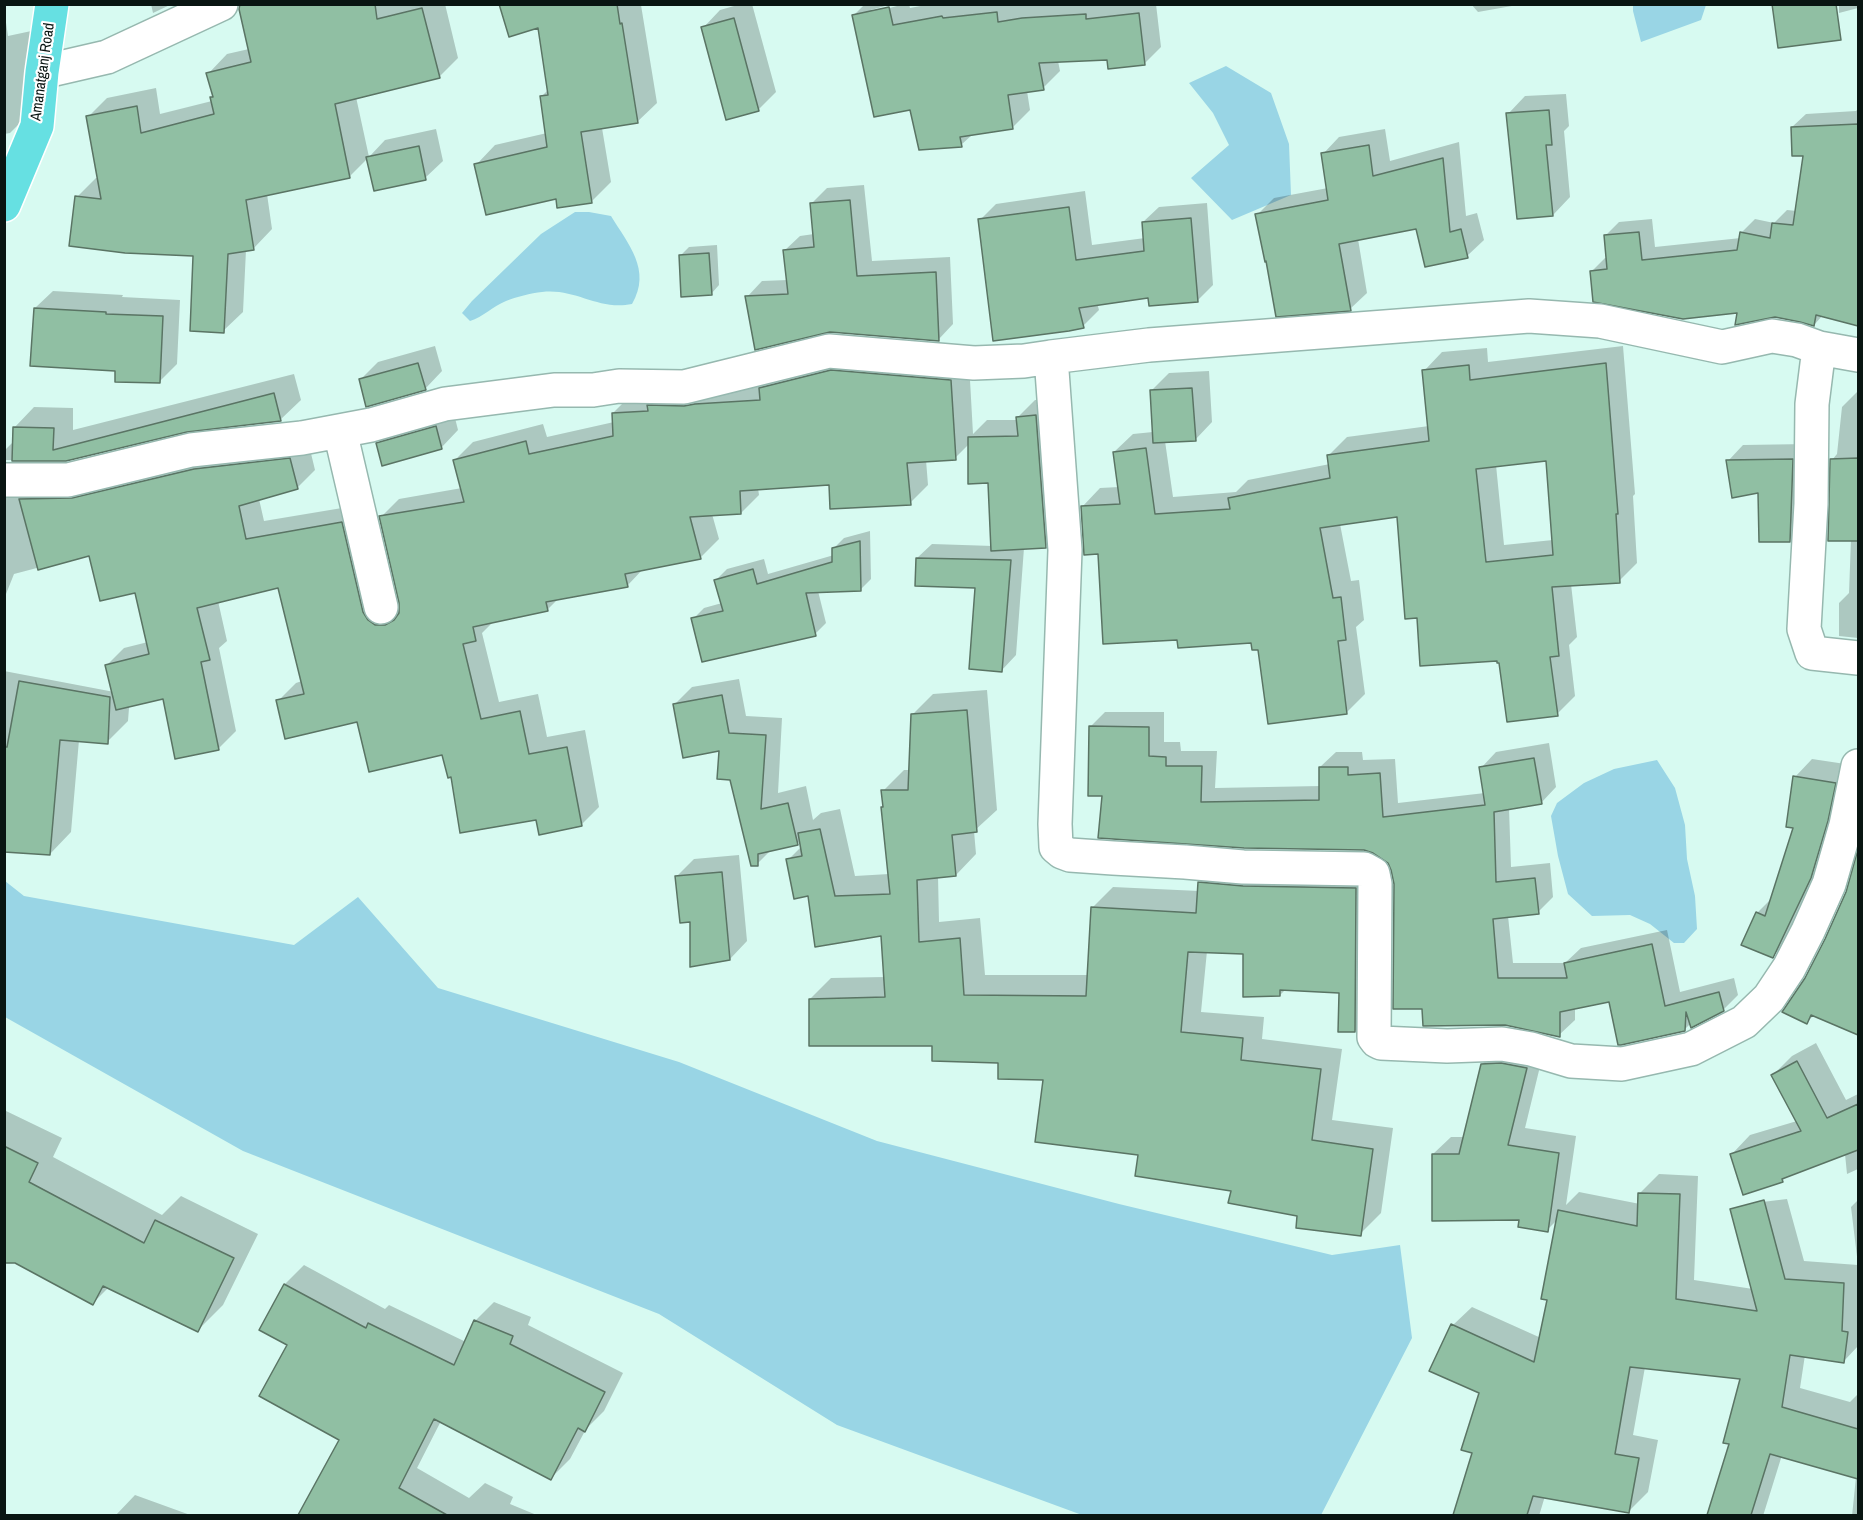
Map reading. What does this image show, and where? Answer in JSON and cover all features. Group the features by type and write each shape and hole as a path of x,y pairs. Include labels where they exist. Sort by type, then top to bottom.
{"main road":[{"name":"Amanatganj Road","path":"4,205 37,126 52,4"}],"street":[{"path":"42,72 106,57 221,4"},
{"path":"4,480 68,480 192,450 302,438 371,425 446,404 543,391 593,390 619,386 684,387 828,351 974,363 1024,361 1149,345 1529,316 1600,321 1722,347 1772,336 1858,355"},
{"path":"1819,348 1812,404 1811,504 1804,629 1812,653 1858,658"},
{"path":"1051,357 1065,550 1056,847 1070,855 1243,867 1365,869 1373,874 1375,884 1374,1037 1377,1041 1447,1046 1502,1044 1532,1049 1571,1061 1622,1064 1691,1049 1744,1022 1769,998 1789,968 1825,893 1846,825 1858,766"},
{"path":"340,431 381,607"}],"water":[{"path":"1633,4 1706,5 1701,20 1641,42"},
{"path":"1226,66 1271,93 1289,144 1291,195 1232,220 1191,178 1229,145 1213,113 1189,83"},
{"path":"575,212 611,216 630,247 639,269 638,292 632,304 608,305 566,293 542,292 506,301 470,321 462,313 541,234"},
{"path":"1657,760 1675,788 1685,825 1687,859 1695,896 1697,929 1684,943 1674,943 1650,924 1630,915 1592,916 1568,894 1551,816 1557,803 1584,783 1614,769"},
{"path":"5,881 24,896 294,945 358,897 438,988 679,1062 877,1141 1119,1204 1332,1255 1400,1245 1412,1338 1321,1515 1082,1515 837,1425 659,1314 243,1151 5,1017"}],"building":[{"path":"240,4 375,4 377,19 422,8 440,78 335,104 350,178 246,200 254,250 228,254 224,333 190,331 193,256 125,253 69,246 75,196 101,199 86,116 137,106 141,133 214,114 210,97 213,97 206,73 251,62 239,9"},
{"path":"499,4 617,4 638,123 581,132 592,203 557,208 556,199 486,215 474,164 547,147 540,96 548,95 538,28 509,37"},
{"path":"1772,4 1836,4 1841,40 1778,48"},
{"path":"889,7 893,25 942,16 943,18 997,12 998,22 1022,18 1086,14 1086,19 1139,13 1145,65 1108,69 1107,60 1039,63 1044,90 1008,95 1013,129 960,137 962,147 919,150 910,110 874,117 852,15"},
{"path":"734,18 759,111 726,120 701,27"},
{"path":"1549,110 1552,145 1546,145 1553,216 1517,219 1506,113"},
{"path":"1858,124 1858,326 1816,315 1814,326 1775,317 1735,325 1737,313 1683,319 1593,302 1590,271 1607,269 1604,235 1639,232 1642,260 1737,250 1740,232 1770,238 1772,223 1793,225 1803,156 1792,156 1791,127"},
{"path":"1369,145 1373,176 1443,158 1450,232 1461,229 1468,258 1425,267 1416,229 1339,244 1351,311 1276,317 1255,214 1328,200 1321,153"},
{"path":"419,146 426,180 374,191 366,157"},
{"path":"850,200 857,276 936,272 939,341 830,332 755,350 745,296 788,294 783,250 814,247 810,203"},
{"path":"1069,207 1076,260 1144,251 1142,222 1191,218 1198,302 1149,306 1148,298 1079,308 1084,328 993,341 978,219"},
{"path":"709,253 712,295 681,297 679,255"},
{"path":"34,308 163,316 160,383 115,382 115,371 30,366"},
{"path":"418,363 426,390 366,407 359,379"},
{"path":"1606,363 1618,514 1616,514 1620,583 1552,587 1559,656 1550,657 1558,716 1507,722 1497,661 1420,666 1417,618 1405,619 1397,517 1320,528 1333,598 1341,597 1346,640 1338,641 1347,714 1268,724 1258,650 1252,650 1251,643 1178,648 1177,640 1103,644 1098,554 1084,555 1081,506 1120,504 1113,452 1146,448 1155,514 1230,509 1228,498 1330,478 1327,455 1429,441 1422,370 1469,365 1470,380","holes":["1546,461 1553,555 1486,562 1476,469"]},
{"path":"831,370 951,380 956,460 907,463 911,505 830,509 829,485 740,491 741,514 690,517 701,559 625,574 628,587 546,602 548,611 473,627 476,641 463,644 481,719 520,711 529,754 567,747 582,826 539,835 536,820 460,833 451,777 448,778 442,755 369,772 357,722 285,739 276,700 304,694 278,588 197,608 210,660 201,662 219,750 175,759 163,699 116,710 105,665 149,654 135,593 100,601 89,556 38,570 19,499 72,498 194,469 290,458 298,489 239,506 246,539 342,522 363,612 375,625 385,625 394,620 399,613 399,603 379,516 464,502 453,460 526,441 529,454 613,436 612,413 648,411 647,405 684,406 760,400 759,388"},
{"path":"1192,388 1196,441 1153,443 1150,390"},
{"path":"274,393 281,421 187,432 66,461 12,461 13,427 54,428 53,450"},
{"path":"1036,415 1046,548 991,551 988,483 968,484 968,437 1018,436 1016,417"},
{"path":"436,426 442,449 382,466 376,443"},
{"path":"1858,458 1858,541 1828,541 1830,459"},
{"path":"1793,459 1790,542 1759,542 1758,493 1732,498 1726,460"},
{"path":"860,541 861,591 806,593 816,636 702,662 691,618 723,611 714,580 753,569 757,584 832,562 832,548"},
{"path":"916,558 1011,560 1002,672 969,669 975,588 915,586"},
{"path":"19,681 110,697 108,744 60,740 50,855 4,852 4,747 7,747"},
{"path":"722,695 729,733 766,735 761,809 788,803 798,845 758,854 758,866 751,866 730,780 717,779 719,751 683,758 673,704"},
{"path":"967,710 977,832 952,835 956,876 917,880 919,942 960,938 964,995 1086,996 1091,907 1196,913 1198,882 1243,886 1356,888 1355,1032 1338,1032 1339,993 1280,990 1280,996 1243,997 1243,954 1188,952 1181,1032 1243,1038 1241,1060 1321,1069 1312,1140 1373,1149 1361,1236 1296,1228 1297,1216 1228,1203 1231,1191 1135,1176 1138,1155 1035,1142 1043,1080 998,1079 998,1063 932,1061 932,1046 809,1046 809,999 885,997 881,936 815,947 808,896 794,899 786,859 802,856 798,833 820,829 835,896 890,894 881,790 908,790 911,714"},
{"path":"1089,726 1149,727 1149,756 1166,757 1166,766 1202,766 1201,802 1319,800 1319,767 1348,767 1348,775 1380,773 1383,817 1485,805 1479,767 1534,758 1542,804 1494,812 1496,882 1535,878 1539,914 1493,919 1498,978 1567,978 1564,963 1652,944 1665,1006 1719,992 1724,1011 1691,1028 1686,1012 1685,1031 1621,1045 1618,1045 1609,1002 1560,1012 1560,1037 1505,1025 1423,1026 1422,1009 1393,1009 1394,884 1388,863 1364,850 1244,848 1098,838 1102,796 1088,796"},
{"path":"1793,776 1836,783 1828,821 1811,878 1773,958 1741,945 1756,912 1765,916 1793,828 1786,827"},
{"path":"1858,849 1858,1035 1811,1015 1807,1024 1782,1012 1805,978 1825,939 1846,892"},
{"path":"722,872 730,960 690,967 690,922 680,923 675,876"},
{"path":"1797,1061 1827,1118 1858,1104 1858,1150 1782,1179 1783,1182 1743,1195 1730,1154 1801,1131 1771,1075"},
{"path":"1501,1063 1527,1068 1508,1145 1559,1153 1548,1232 1518,1227 1519,1220 1432,1221 1432,1154 1459,1154 1481,1064"},
{"path":"4,1146 38,1163 29,1182 144,1243 155,1220 234,1258 198,1332 103,1286 93,1305 15,1263 4,1263"},
{"path":"1638,1193 1680,1194 1676,1299 1757,1311 1730,1209 1764,1200 1785,1279 1844,1283 1842,1331 1848,1332 1844,1363 1790,1355 1782,1407 1858,1429 1858,1479 1770,1454 1751,1515 1707,1515 1729,1444 1723,1443 1740,1379 1630,1367 1615,1454 1639,1458 1629,1513 1533,1496 1527,1515 1453,1515 1472,1453 1461,1450 1479,1393 1429,1371 1451,1324 1534,1362 1547,1300 1541,1299 1558,1210 1637,1226"},
{"path":"284,1284 366,1328 368,1323 454,1365 474,1320 513,1336 510,1344 605,1392 585,1432 578,1428 551,1480 434,1419 399,1488 447,1515 298,1515 339,1440 259,1396 287,1345 259,1330"}]}
